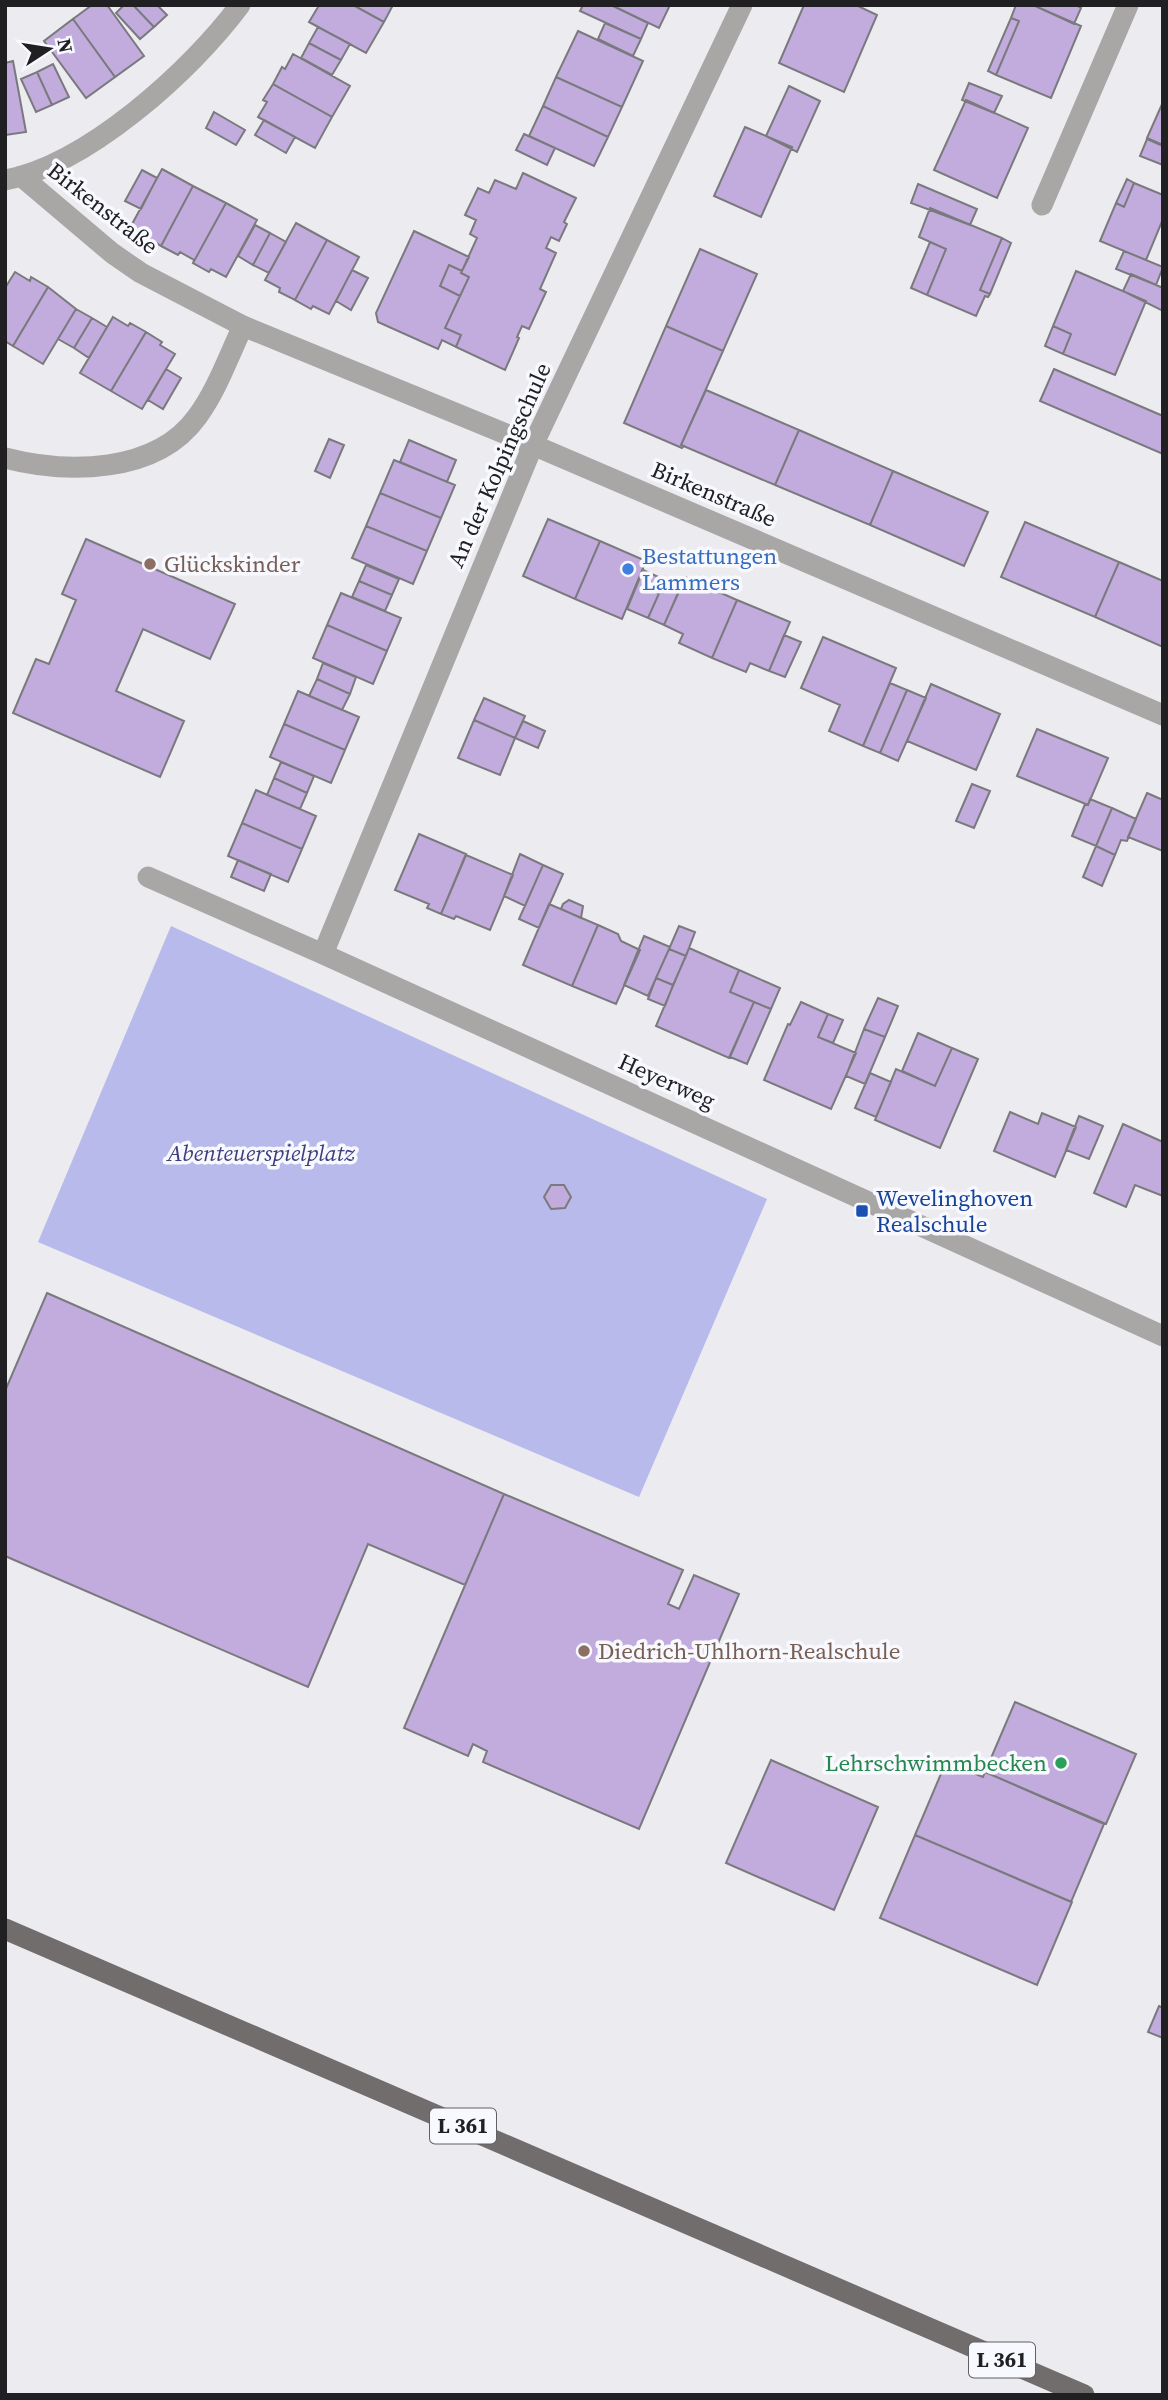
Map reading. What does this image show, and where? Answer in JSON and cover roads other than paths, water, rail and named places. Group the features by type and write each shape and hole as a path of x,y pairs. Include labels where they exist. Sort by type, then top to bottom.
{"main road":[{"name":"L 361","path":"5,1928 1084,2395"}],"street":[{"path":"13,178 63,159 127,116 179,72 240,5"},
{"name":"An der Kolpingschule","path":"323,954 533,445 742,5"},
{"path":"1042,205 1128,5"},
{"name":"Birkenstraße","path":"13,178 122,259 173,290 243,326 533,445 1163,715"},
{"path":"5,458 43,467 75,468 128,460 163,447 177,439 198,416 243,326"},
{"name":"Heyerweg","path":"148,877 1163,1336"}],"place":[{"name":"Glückskinder","path":"150,564"},
{"name":"Bestattungen Lammers","path":"628,569"},
{"name":"Wevelinghoven Realschule","path":"862,1211"},
{"name":"Diedrich-Uhlhorn-Realschule","path":"584,1651"},
{"name":"Lehrschwimmbecken","path":"1061,1763"}],"park label":[{"name":"Abenteuerspielplatz","path":"261,1153"}]}
